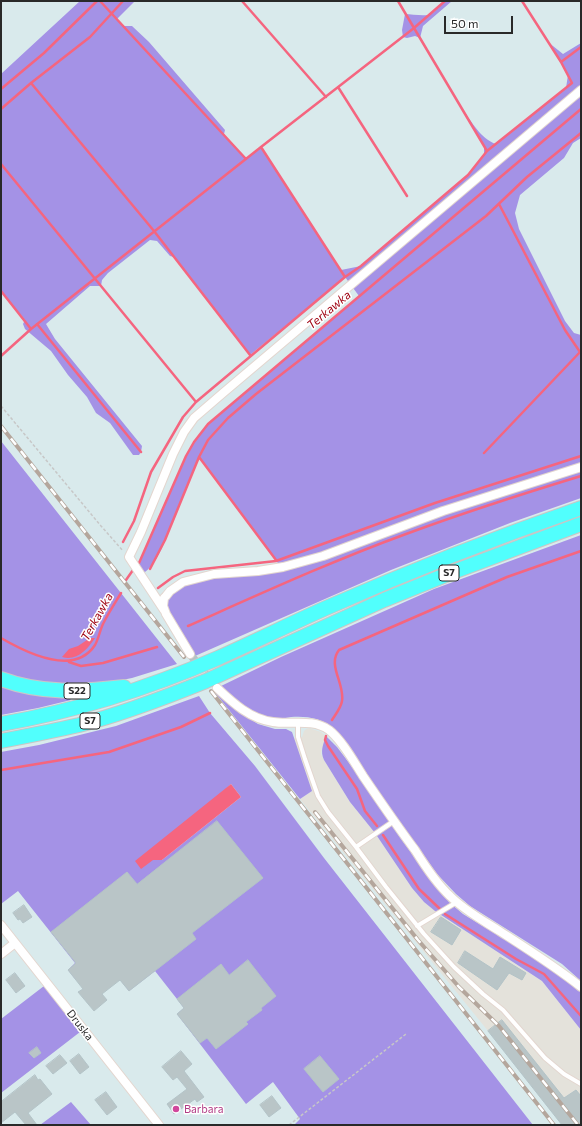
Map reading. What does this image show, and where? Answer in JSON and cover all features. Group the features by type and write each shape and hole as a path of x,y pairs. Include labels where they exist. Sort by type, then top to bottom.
{"highway":[{"name":"S7","path":"1,724 45,716 83,706 154,683 218,658 323,609 445,558 514,531 581,508"},
{"name":"S7","path":"1,741 79,725 176,693 213,678 391,597 460,569 581,524"},
{"name":"S22","path":"1,679 23,686 59,691 105,689 154,683"}],"street":[{"path":"190,654 164,610 129,557 180,438 186,428 194,418 223,393 581,90"},
{"path":"164,610 164,598 170,591 184,582 214,574 268,569 295,564 323,556 444,511 581,467"},
{"path":"217,688 232,702 260,719 273,723 320,725 330,731 346,750 394,821 449,896 470,912 562,972 581,987"},
{"name":"Druska","path":"1,925 159,1125"},
{"path":"1,954 15,943"}],"lane":[{"path":"298,723 298,737 304,759 318,796 328,812 417,926 454,967 503,1010 545,1058 564,1074 581,1084"},
{"path":"356,847 394,821"},
{"path":"417,926 458,902"}],"path":[{"path":"1,406 101,526 129,557"},
{"path":"289,1125 406,1034"}],"shaded area":[{"path":"80,1 135,1 117,19 123,26 132,26 149,42 225,130 224,134 246,159 261,147 341,270 361,266 468,175 484,156 484,145 462,109 481,134 496,144 566,88 568,75 548,42 563,54 581,43 581,138 573,143 564,158 520,195 515,213 519,229 565,321 574,333 581,335 581,498 510,523 391,570 195,656 163,603 183,582 282,567 199,457 159,554 145,572 139,571 136,566 139,563 186,456 194,442 208,424 359,296 345,277 250,355 174,257 170,256 157,241 150,240 108,273 102,280 101,286 90,286 46,324 55,339 142,446 139,455 133,455 110,423 96,413 87,397 68,375 51,351 25,329 23,324 25,320 1,291 1,74"},
{"path":"445,1 452,1 423,26 420,38 415,36 407,38 403,37 402,30 405,14 428,15 435,11"},
{"path":"1,441 177,664 132,678 112,682 61,686 1,674"},
{"path":"581,535 581,981 562,964 470,906 456,894 437,874 334,729 324,722 309,717 267,717 252,711 232,697 221,686 281,657 434,589"},
{"path":"90,638 95,638 81,654 72,658 62,657 69,649 78,646"},
{"path":"1,685 65,697 71,700 1,715"},
{"path":"215,689 243,714 258,724 275,729 286,729 292,732 312,791 300,799 213,690"},
{"path":"199,696 210,713 255,766 324,858 533,1125 294,1125 300,1119 273,1082 246,1104 177,1014 184,1008 155,971 129,991 103,958 76,980 68,970 75,963 18,891 1,904 1,752 39,745 116,726","holes":["231,784 241,797 162,860 153,860"]},
{"path":"309,728 321,732 326,736 321,754 324,760 350,802 375,833 412,888 424,902 435,911 542,981 581,1030 581,1125 488,1031 300,799 312,791 294,738 302,737 304,731"},
{"path":"326,736 337,747 362,780 399,836 449,902 463,914 542,962 561,975 581,992 581,1030 542,981 435,911 424,902 412,888 375,833 350,802 324,760 322,751"},
{"path":"231,784 241,797 162,860 153,860 141,869 135,861"},
{"path":"44,986 80,1032 1,1093 1,1019"},
{"path":"71,1102 91,1125 40,1125"}],"building":[{"path":"217,821 263,878 192,933 196,939 129,991 120,980 102,994 107,1000 94,1011 78,992 83,989 68,970 76,963 51,932 127,872 137,884"},
{"path":"24,905 32,917 23,923 20,919 18,920 13,913"},
{"path":"441,917 461,930 452,945 431,932"},
{"path":"465,951 493,969 500,957 526,973 522,980 509,973 497,990 458,963"},
{"path":"248,960 276,996 261,1008 262,1010 246,1022 248,1024 216,1049 207,1038 200,1043 177,1014 184,1008 177,999 221,964 229,975"},
{"path":"15,973 25,986 16,993 6,980"},
{"path":"502,1020 564,1098 576,1090 581,1096 581,1125 562,1125 488,1031"},
{"path":"37,1047 41,1053 34,1058 29,1053"},
{"path":"181,1051 192,1064 184,1071 204,1097 197,1102 195,1099 174,1114 167,1104 187,1089 177,1077 173,1080 162,1067"},
{"path":"79,1054 89,1067 80,1074 70,1061"},
{"path":"60,1055 67,1063 53,1074 46,1066"},
{"path":"320,1056 339,1079 323,1092 304,1069"},
{"path":"35,1075 52,1094 28,1113 37,1125 26,1125 15,1112 1,1123 1,1102"},
{"path":"106,1092 117,1107 107,1115 95,1100"},
{"path":"272,1096 281,1108 269,1117 260,1105"}],"waterway":[{"path":"1,89 44,53 97,1"},
{"path":"100,1 246,159"},
{"path":"1,109 31,83 90,37 123,1"},
{"path":"242,1 326,97"},
{"path":"398,1 487,151"},
{"path":"1,356 31,329 414,28 445,1"},
{"path":"123,542 134,521 151,472 183,417 196,402 345,277 361,266 468,175 487,151 572,83 561,62 522,1"},
{"path":"561,62 581,47"},
{"path":"31,83 154,231 250,355"},
{"path":"338,87 407,196"},
{"name":"Terkawka","path":"139,563 186,456 194,442 208,424 581,109"},
{"path":"150,569 165,540 199,457 208,440 228,418 256,394 486,216 527,177 581,133"},
{"path":"261,147 345,277"},
{"path":"1,164 196,402"},
{"path":"499,204 565,330 580,352"},
{"path":"1,291 31,329"},
{"path":"37,324 141,452"},
{"path":"484,453 581,351"},
{"path":"158,588 173,577 185,571 276,561 435,503 581,456"},
{"path":"199,457 276,560"},
{"path":"188,626 296,578 378,544 471,511 581,476"},
{"path":"332,720 342,701 341,688 335,668 336,656 339,650 507,577 581,551"},
{"name":"Terkawka","path":"126,580 133,570"},
{"name":"Terkawka","path":"1,638 23,650 49,659 62,661 75,659 86,654 95,645 103,625 121,593"},
{"path":"69,662 81,666 103,663 157,647"},
{"path":"1,770 109,752 181,727 210,713"},
{"path":"326,736 325,740 328,746 357,789 365,811 377,826"},
{"path":"383,835 419,889 440,909"},
{"path":"445,914 516,959 544,974 581,1016"}],"tunnel":[{"path":"190,654 212,682"}],"railway":[{"path":"1,426 184,657"},
{"path":"211,691 554,1125"},
{"path":"315,812 418,940 459,987 499,1026 578,1125"}],"place":[{"name":"Barbara","path":"176,1109"}]}
